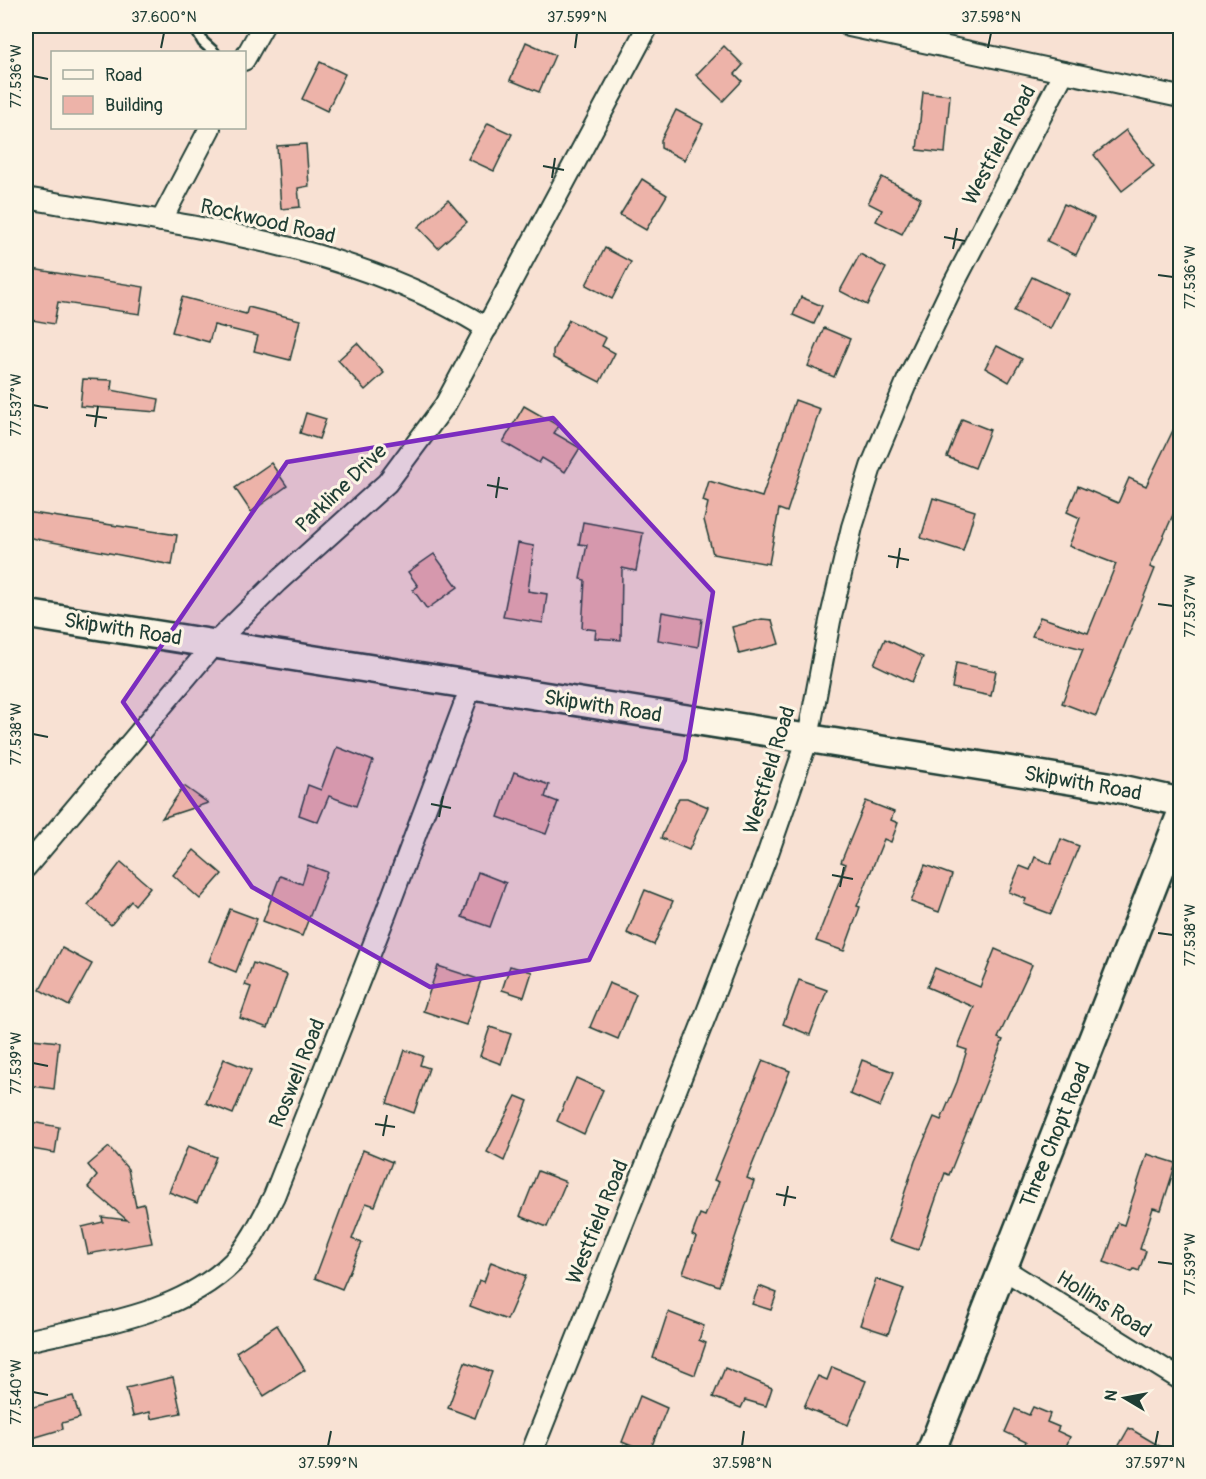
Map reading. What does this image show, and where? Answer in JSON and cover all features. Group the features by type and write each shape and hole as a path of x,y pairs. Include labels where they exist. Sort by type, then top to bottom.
{"main road":[{"name":"Skipwith Road","path":"26,614 1108,786 1180,802"},
{"name":"Three Chopt Road","path":"930,1454 1180,817"}],"street":[{"path":"246,56 263,26"},
{"name":"Parkline Drive","path":"26,867 215,643 277,582 387,483 445,405 648,26"},
{"path":"849,26 1180,97"},
{"name":"Westfield Road","path":"531,1454 727,959 808,738 830,621 849,537 872,467 908,379 952,287 1064,72"},
{"path":"160,222 209,129"},
{"name":"Rockwood Road","path":"26,198 221,231 354,267 456,308 487,328"},
{"name":"Roswell Road","path":"26,1341 105,1322 190,1294 233,1261 255,1232 274,1196 386,913 472,684"},
{"name":"Hollins Road","path":"1002,1268 1180,1379"}],"lane":[{"path":"194,26 203,42 213,51"}],"highlighted area":[{"path":"553,418 713,592 685,760 589,960 430,987 252,887 123,702 287,462"}],"building":[{"path":"526,42 555,55 539,92 510,80"},
{"path":"724,46 743,65 735,74 742,81 723,101 696,75"},
{"path":"320,62 345,74 327,111 302,99"},
{"path":"923,92 950,95 945,153 917,150"},
{"path":"676,110 703,124 684,160 661,148 661,140"},
{"path":"488,123 512,134 494,171 468,159"},
{"path":"1126,130 1154,166 1122,191 1094,155"},
{"path":"306,144 309,186 298,188 300,207 281,209 277,146"},
{"path":"882,177 921,198 902,234 876,221 882,210 868,203"},
{"path":"642,179 667,195 646,230 620,215"},
{"path":"448,200 467,222 438,248 418,227"},
{"path":"1064,204 1094,218 1076,255 1047,241"},
{"path":"605,248 631,262 612,299 586,285"},
{"path":"860,254 886,268 867,305 840,291"},
{"path":"32,269 144,287 140,314 58,302 54,324 26,319"},
{"path":"1032,277 1068,294 1050,329 1014,311"},
{"path":"182,297 246,314 248,307 300,320 290,360 254,351 258,336 214,325 209,342 172,332"},
{"path":"801,297 822,306 814,324 793,315"},
{"path":"569,320 606,338 602,346 615,353 600,382 553,358 553,350"},
{"path":"824,328 850,339 834,377 808,366"},
{"path":"357,343 384,373 365,390 338,360"},
{"path":"997,346 1022,359 1009,382 985,368"},
{"path":"83,379 112,380 111,390 159,399 157,412 80,406"},
{"path":"795,400 820,409 787,512 779,509 769,564 713,554 704,520 708,503 703,501 709,481 762,497"},
{"path":"524,406 559,426 554,433 580,448 565,472 542,458 539,463 503,442"},
{"path":"306,413 326,419 319,439 300,433"},
{"path":"1180,416 1180,499 1150,567 1155,569 1096,716 1062,703 1083,649 1032,636 1040,617 1088,633 1116,564 1069,546 1080,518 1067,512 1078,486 1118,503 1129,478 1146,486"},
{"path":"962,419 990,430 975,468 947,457"},
{"path":"271,463 287,486 251,512 235,488"},
{"path":"933,498 975,511 963,551 921,538"},
{"path":"26,512 177,535 172,565 26,537"},
{"path":"583,522 643,533 636,571 622,568 621,640 595,638 596,630 582,628 585,580 580,579 587,545 579,544"},
{"path":"518,543 534,546 528,591 547,594 543,623 503,617"},
{"path":"434,554 458,587 427,609 413,590 418,586 408,572"},
{"path":"662,612 702,619 698,647 658,640"},
{"path":"762,619 772,620 779,644 739,654 732,627"},
{"path":"885,639 923,657 912,682 874,664"},
{"path":"956,663 996,671 991,696 952,688"},
{"path":"337,747 373,761 356,806 329,796 318,822 299,815 308,785 321,790"},
{"path":"514,772 549,785 545,797 558,802 546,834 498,817"},
{"path":"184,786 208,803 162,818"},
{"path":"679,798 687,798 708,807 689,850 661,838"},
{"path":"866,801 894,812 891,820 898,823 891,842 884,839 857,906 860,907 844,951 816,941 846,864 841,862"},
{"path":"1061,839 1079,846 1051,914 1024,904 1026,899 1009,892 1020,866 1030,870 1035,857 1051,864"},
{"path":"194,850 222,874 200,899 173,875"},
{"path":"121,862 150,887 135,905 131,901 111,925 88,905"},
{"path":"308,865 327,872 302,936 263,921 280,876 302,884"},
{"path":"925,865 952,875 939,912 911,902"},
{"path":"478,872 506,883 490,927 462,917"},
{"path":"645,890 673,901 654,945 627,933"},
{"path":"230,909 257,919 236,972 209,961"},
{"path":"62,948 92,964 69,1006 40,990"},
{"path":"995,949 1032,965 998,1038 1003,1040 949,1175 945,1173 918,1250 889,1240 915,1161 934,1117 941,1120 957,1082 967,1050 958,1047 974,1007 927,987 935,968 980,987"},
{"path":"253,963 287,975 268,1028 240,1018 251,987 245,985"},
{"path":"438,966 481,980 466,1025 423,1011"},
{"path":"510,966 532,972 524,997 502,990"},
{"path":"799,980 827,990 810,1035 783,1024"},
{"path":"609,983 636,994 618,1039 590,1027"},
{"path":"490,1027 511,1034 501,1064 480,1056"},
{"path":"32,1039 59,1042 54,1089 26,1085"},
{"path":"405,1050 423,1056 420,1065 429,1068 414,1113 387,1103"},
{"path":"224,1059 251,1070 233,1114 206,1103"},
{"path":"763,1060 790,1071 747,1178 754,1181 719,1286 683,1273 696,1237 692,1235 700,1214 705,1216 719,1182 714,1180"},
{"path":"862,1060 894,1072 880,1107 850,1094"},
{"path":"576,1078 603,1090 584,1134 557,1121"},
{"path":"516,1096 528,1101 504,1161 487,1152"},
{"path":"26,1121 59,1127 55,1153 26,1148"},
{"path":"188,1146 216,1157 197,1203 169,1192"},
{"path":"109,1147 128,1169 136,1206 144,1204 152,1243 88,1254 82,1227 103,1222 102,1217 127,1220 88,1187 97,1176 88,1165"},
{"path":"363,1150 392,1162 375,1206 366,1203 352,1239 362,1243 342,1289 315,1278"},
{"path":"1147,1154 1176,1163 1161,1210 1153,1208 1140,1249 1146,1251 1139,1271 1134,1269 1132,1272 1104,1262 1118,1223 1124,1225"},
{"path":"538,1171 566,1182 547,1227 520,1216"},
{"path":"491,1262 526,1276 507,1320 470,1306 479,1280 484,1282"},
{"path":"876,1279 904,1289 888,1334 860,1325"},
{"path":"759,1286 777,1293 771,1310 752,1304"},
{"path":"668,1312 704,1326 699,1340 706,1343 695,1375 653,1358"},
{"path":"277,1325 305,1370 264,1396 236,1352"},
{"path":"465,1362 492,1372 475,1418 448,1408"},
{"path":"832,1367 866,1381 848,1425 804,1407 818,1376 827,1380"},
{"path":"725,1368 772,1388 766,1406 745,1400 741,1408 713,1397"},
{"path":"173,1377 181,1413 151,1419 150,1412 133,1416 126,1388"},
{"path":"73,1396 80,1418 62,1423 63,1429 26,1440 26,1409"},
{"path":"640,1396 667,1408 649,1453 622,1442"},
{"path":"1033,1407 1050,1414 1047,1422 1059,1427 1057,1431 1070,1437 1063,1454 1021,1454 1026,1442 1005,1432 1015,1409 1029,1415"},
{"path":"1129,1428 1173,1454 1114,1454"}]}
